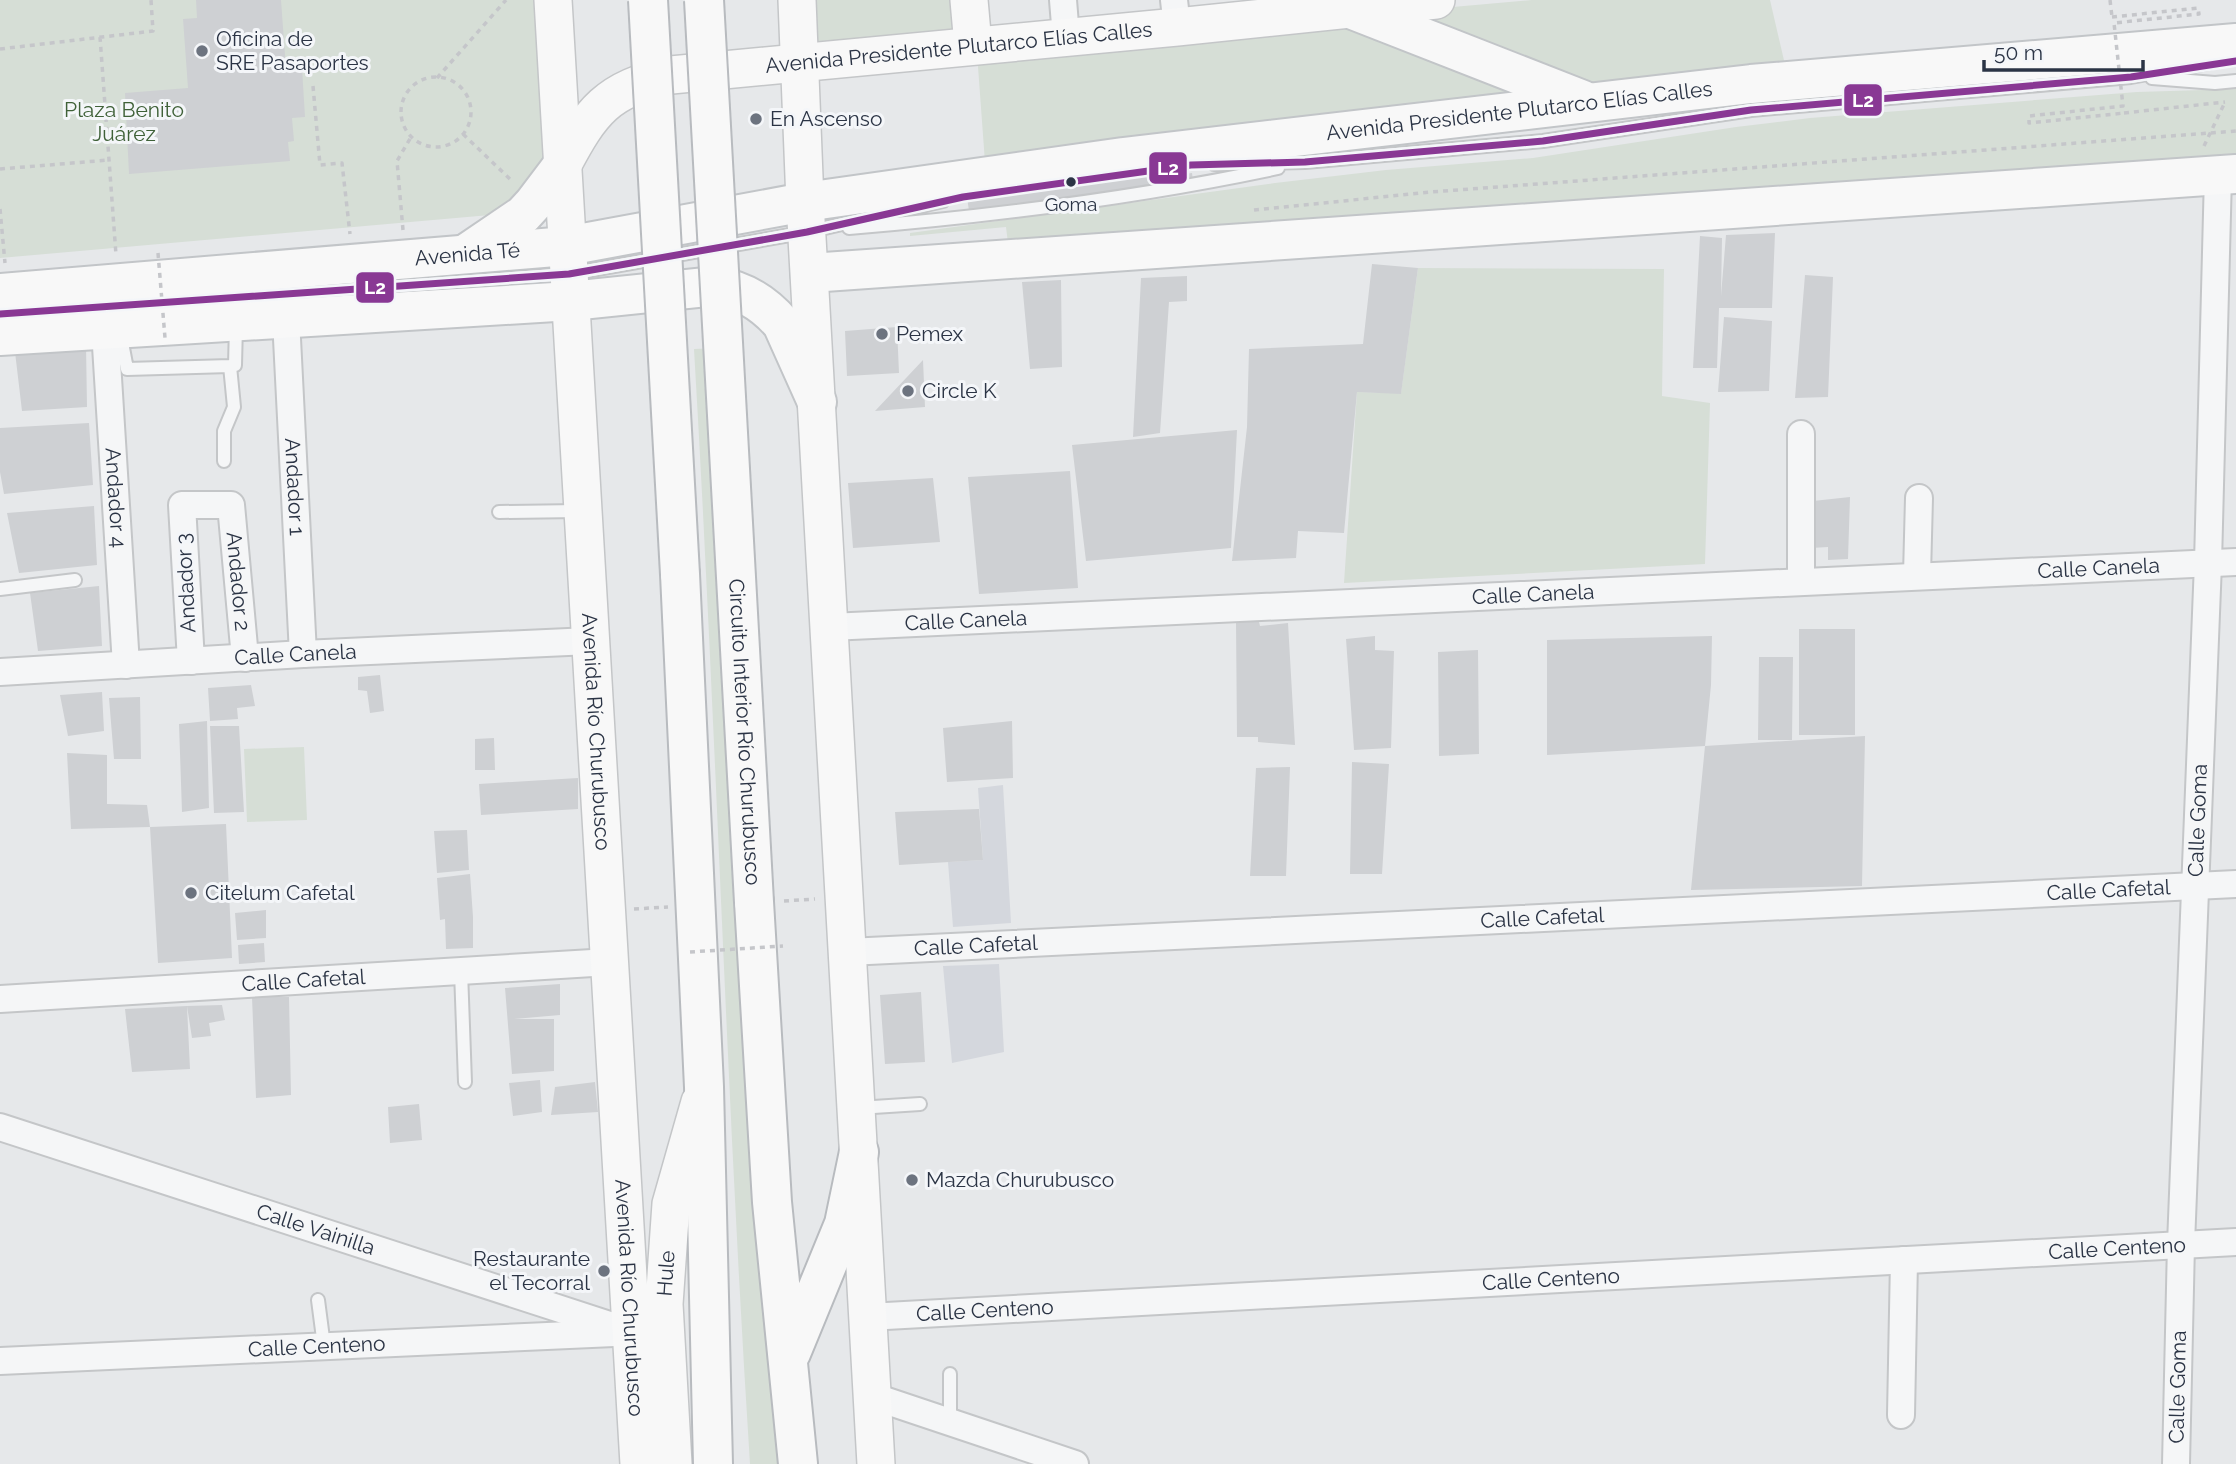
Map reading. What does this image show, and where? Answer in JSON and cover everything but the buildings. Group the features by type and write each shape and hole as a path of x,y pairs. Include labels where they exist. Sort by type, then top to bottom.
{"main road":[{"name":"Avenida Río Churubusco","path":"553,0 639,1464"},
{"path":"648,0 680,574 704,1087 713,1464"},
{"name":"Circuito Interior Río Churubusco","path":"704,0 767,902 772,1202 798,1464"},
{"path":"797,0 806,217 876,1464"},
{"path":"970,0 973,45"},
{"name":"Avenida Presidente Plutarco Elías Calles","path":"562,166 582,129 607,100 646,80 671,75 1066,37 1175,14 1291,8 1353,9 1418,1"},
{"path":"1353,9 1588,102"},
{"name":"Avenida Presidente Plutarco Elías Calles","path":"806,217 1123,157 1751,84 2236,43"},
{"path":"465,254 523,215 562,166"},
{"path":"810,273 2222,175"},
{"name":"Avenida Té","path":"0,336 286,319 569,274 806,217"},
{"name":"Avenida Té","path":"3,300 465,254 569,274"},
{"path":"569,274 716,286 741,293 764,305 782,324 817,402"},
{"name":"Hule","path":"673,1464 664,1304 671,1205 704,1087"},
{"path":"789,1359 844,1224 859,1152"}],"street":[{"path":"1063,0 1066,37"},
{"name":"Calle Goma","path":"2176,1464 2181,1244 2222,175"},
{"name":"Andador 1","path":"286,319 303,654"},
{"name":"Andador 4","path":"112,329 126,665"},
{"path":"1801,434 1801,580"},
{"path":"1917,576 1919,498"},
{"name":"Andador 2","path":"182,505 231,505 244,657"},
{"name":"Andador 3","path":"182,505 191,661"},
{"name":"Calle Canela","path":"830,627 1801,580 2236,562"},
{"name":"Calle Canela","path":"0,672 244,657 590,641"},
{"name":"Calle Cafetal","path":"848,952 2236,884"},
{"name":"Calle Cafetal","path":"0,999 609,962"},
{"name":"Calle Vainilla","path":"0,1127 631,1332"},
{"name":"Calle Centeno","path":"868,1317 2236,1242"},
{"path":"1901,1415 1904,1260"},
{"name":"Calle Centeno","path":"0,1361 631,1332"},
{"path":"872,1395 1075,1464"}],"lane":[{"path":"806,217 1191,165 1306,162 1543,141 1751,110 2131,77 2236,61"},
{"path":"2131,77 2216,83 2236,81"},
{"path":"806,217 966,218 1194,186 1306,162"},
{"path":"3,300 569,274"},
{"path":"112,329 127,369 230,366 235,365 236,321"},
{"path":"225,461 224,431 234,407 230,366"},
{"path":"499,512 583,511"},
{"path":"0,589 75,580"},
{"path":"461,971 465,1083"},
{"path":"856,1108 920,1104"},
{"path":"318,1300 324,1346"},
{"path":"950,1374 950,1421"}],"path":[{"path":"0,49 153,31 151,0"},
{"path":"437,78 506,0"},
{"path":"2110,0 2112,17 2198,8 2199,14 2114,23 2123,106 2029,116 2029,123 2225,102 2201,153 2222,175"},
{"path":"100,37 116,258"},
{"path":"429,78 437,78 446,79 461,88 470,102 470,119 463,134 450,145 433,147 417,142 405,130 400,114 403,98 414,85 429,78"},
{"path":"313,86 320,165 342,163 353,264"},
{"path":"1251,211 1431,192 2236,131"},
{"path":"463,134 534,203"},
{"path":"406,260 397,161 412,137"},
{"path":"0,169 109,160"},
{"path":"0,209 3,300"},
{"path":"158,253 165,338"},
{"path":"767,902 845,898"},
{"path":"606,911 673,906"},
{"path":"690,952 783,946"}],"shaded area":[{"path":"1003,785 1011,923 953,927 948,862 983,860 978,788"},
{"path":"999,964 1004,1052 952,1063 943,966"}],"green space":[{"name":"Plaza Benito Juárez","path":"0,0 542,0 556,135 538,190 490,215 0,258"},
{"path":"812,0 972,0 976,31 816,50"},
{"path":"1532,0 1770,0 1786,69 1577,89 1385,13"},
{"path":"1347,18 1543,90 986,176 977,53"},
{"path":"2236,89 2236,167 1009,251 1006,227 910,236 910,233 1275,183 1386,170 1533,158 1810,118 2137,92"},
{"path":"1418,268 1664,269 1662,396 1710,403 1705,564 1344,583 1357,392 1401,393"},
{"path":"717,348 787,1464 750,1464 694,349"},
{"path":"304,747 307,820 247,822 244,749"}],"transit line":[{"name":"L2","path":"0,314 569,274 807,232 963,197 1191,165 1305,162 1543,141 1751,110 2131,77 2236,61"}],"place":[{"name":"Oficina de SRE Pasaportes","path":"202,51"},
{"name":"En Ascenso","path":"756,119"},
{"name":"Goma","path":"1071,182"},
{"name":"Pemex","path":"882,334"},
{"name":"Circle K","path":"908,391"},
{"name":"Citelum Cafetal","path":"191,893"},
{"name":"Mazda Churubusco","path":"912,1180"},
{"name":"Restaurante el Tecorral","path":"604,1271"}]}
